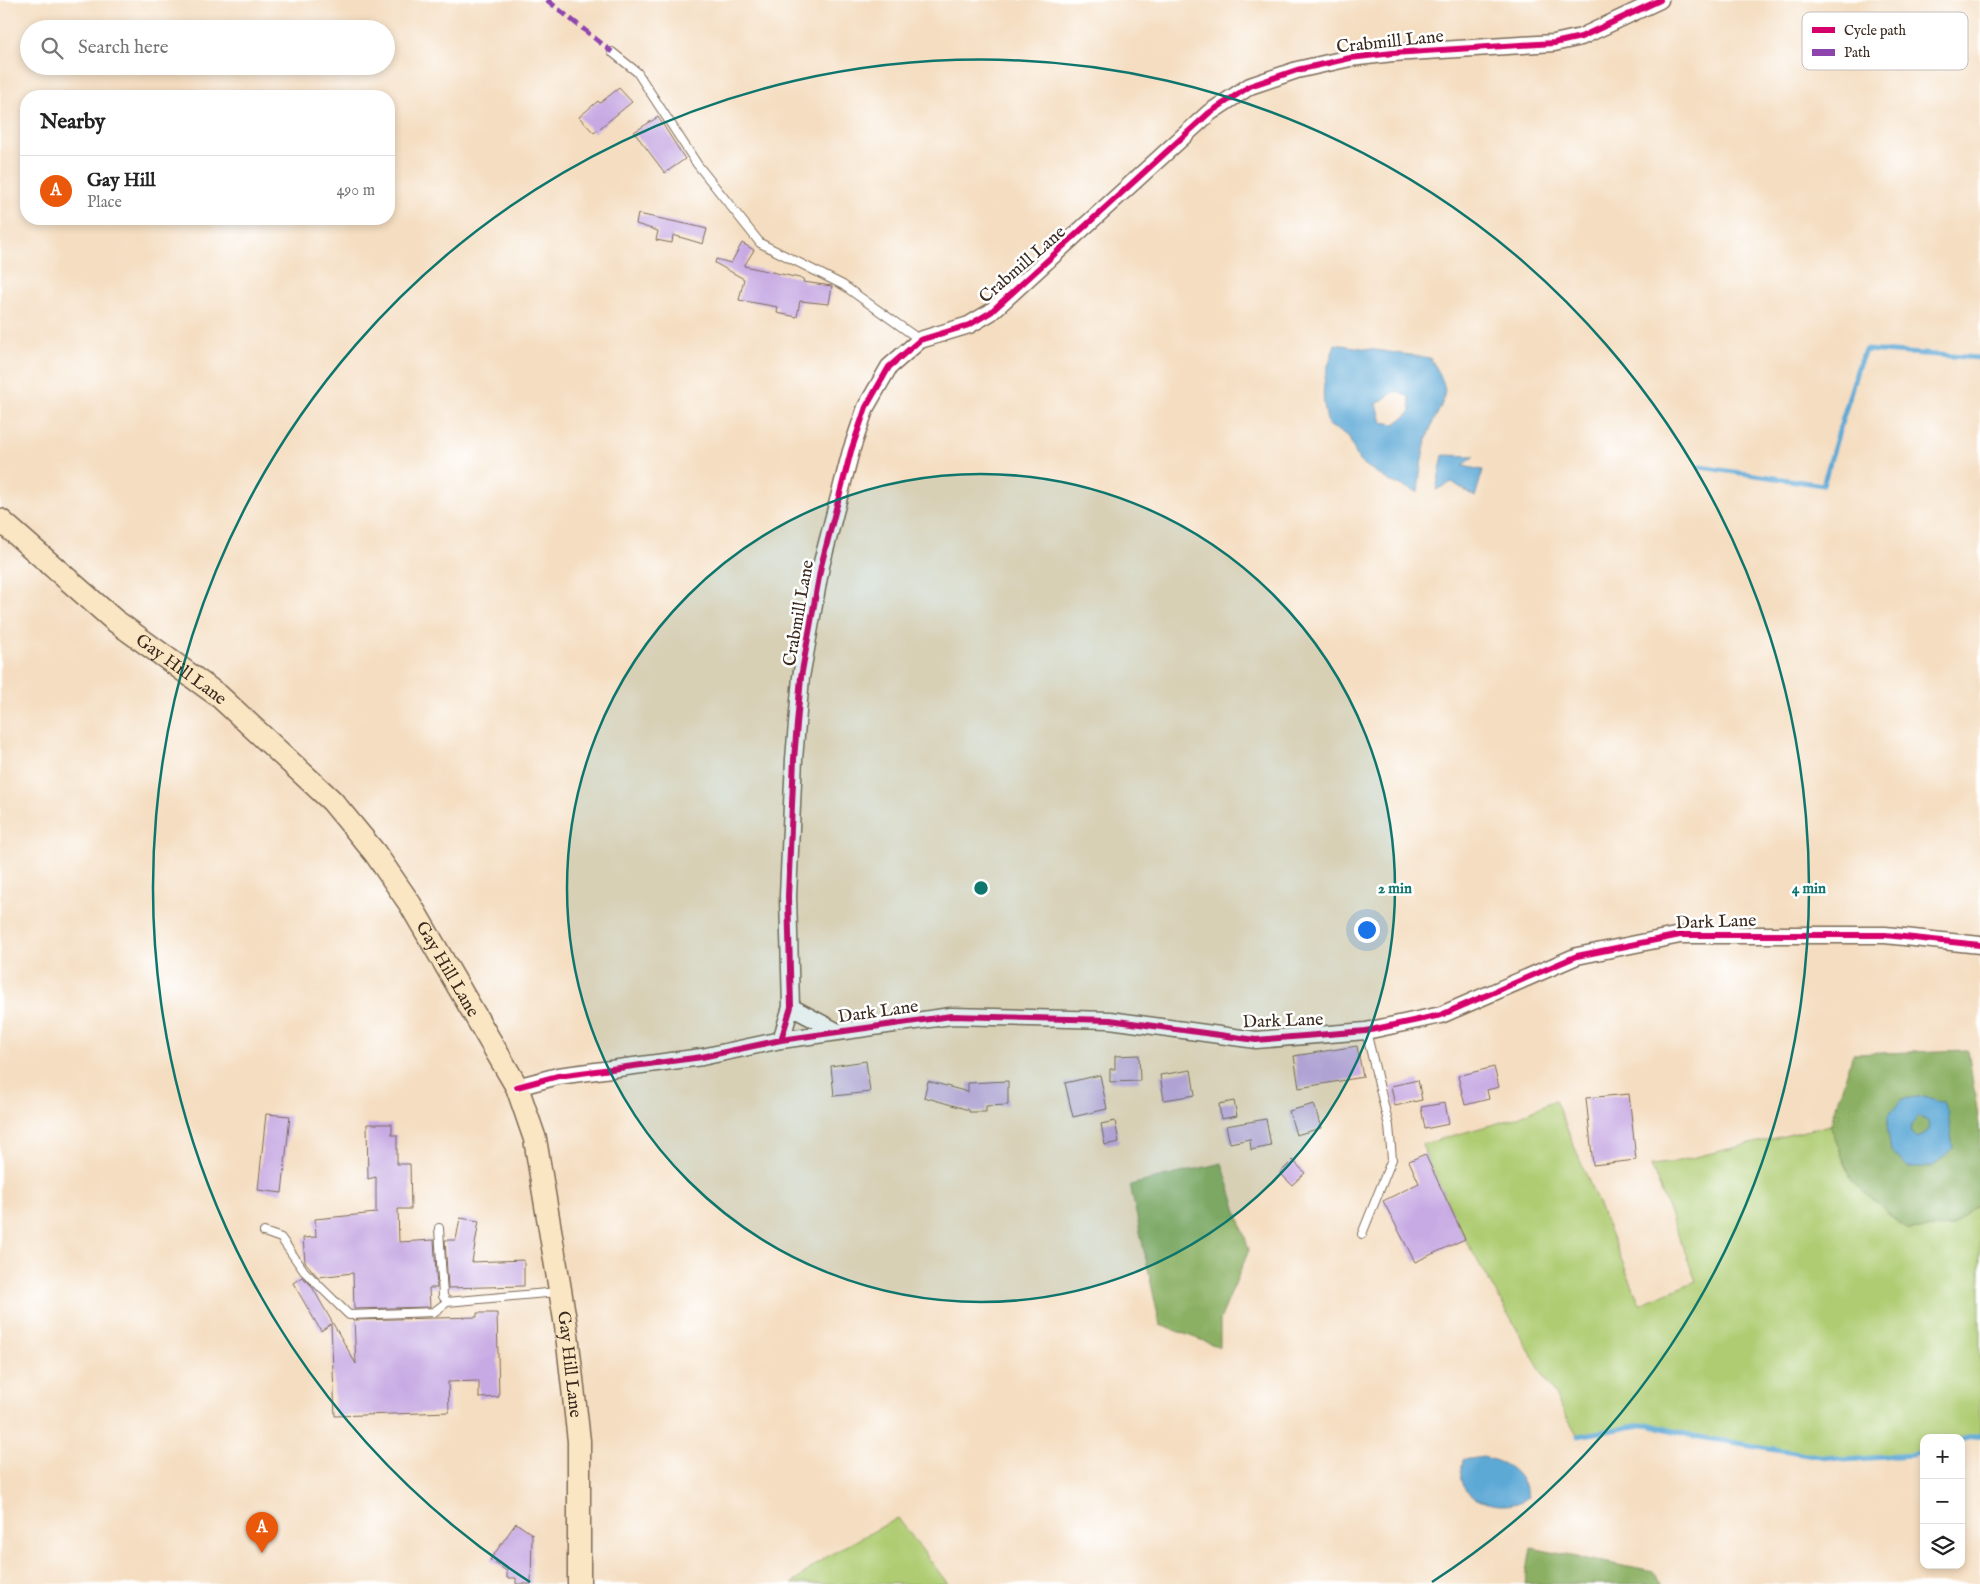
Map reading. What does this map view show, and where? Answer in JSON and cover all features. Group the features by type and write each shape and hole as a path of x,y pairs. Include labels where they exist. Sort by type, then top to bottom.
{"street":[{"name":"Crabmill Lane","path":"781,1040 790,1008 788,896 794,759 801,677 820,566 866,406 889,367 920,340 969,324 991,312 1209,113 1250,86 1297,70 1350,58 1563,41 1581,37 1660,0"},
{"name":"Gay Hill Lane","path":"0,520 114,620 219,696 332,801 375,853 410,904 517,1088 535,1139 560,1292 579,1441 579,1584"},
{"name":"Dark Lane","path":"517,1088 558,1076 702,1057 781,1040 951,1016 1110,1020 1256,1040 1366,1031 1441,1015 1577,956 1680,935 1885,935 1980,945"},
{"path":"790,1008 838,1032"}],"lane":[{"path":"612,52 637,72 696,164 760,243 843,285 920,340"},
{"path":"1362,1234 1392,1159 1388,1126 1366,1031"},
{"path":"438,1228 442,1296 447,1302"},
{"path":"264,1232 281,1238 304,1271 349,1315 434,1312 447,1302 560,1292"}],"green space":[{"path":"1968,1050 1980,1131 1980,1201 1951,1227 1907,1230 1852,1181 1830,1125 1853,1054","holes":["1925,1096 1953,1148 1891,1151"]},
{"path":"1555,1100 1640,1304 1696,1281 1651,1165 1670,1163 1830,1125 1852,1181 1951,1227 1980,1201 1980,1435 1965,1439 1965,1434 1920,1434 1920,1452 1911,1455 1845,1460 1693,1436 1647,1424 1578,1436 1465,1239 1425,1154 1423,1144 1516,1118"},
{"path":"1919,1117 1928,1121 1929,1130 1918,1138 1910,1133 1911,1125"},
{"path":"1222,1163 1249,1250 1220,1320 1220,1347 1160,1325 1130,1185"},
{"path":"898,1518 948,1584 792,1584 824,1558"},
{"path":"1531,1548 1654,1572 1663,1584 1525,1584"}],"water":[{"path":"1335,344 1430,358 1438,371 1445,390 1444,398 1426,442 1418,492 1389,481 1359,461 1348,436 1328,425 1323,393","holes":["1395,391 1409,397 1411,412 1395,424 1382,422 1377,404"]},
{"path":"1443,455 1474,456 1463,466 1483,470 1475,497 1452,482 1436,490"},
{"path":"1925,1096 1943,1102 1948,1113 1953,1148 1932,1167 1908,1167 1891,1151 1887,1125 1888,1116 1902,1099","holes":["1919,1117 1928,1121 1929,1130 1918,1138 1910,1132 1911,1125"]},
{"path":"1483,1457 1506,1465 1517,1474 1528,1497 1521,1502 1502,1505 1482,1501 1466,1491 1461,1478 1463,1460"}],"building":[{"path":"619,88 632,102 594,133 579,117 598,101 600,103"},
{"path":"658,117 685,159 665,173 634,132"},
{"path":"638,214 707,229 703,244 673,235 672,243 656,240 658,231 636,224"},
{"path":"742,243 754,250 744,266 804,279 803,282 832,286 829,304 800,301 797,317 777,313 778,307 739,300 744,279 715,263 716,259 731,263"},
{"path":"1357,1046 1363,1077 1299,1088 1294,1056"},
{"path":"1139,1055 1140,1081 1110,1082 1110,1069 1115,1069 1115,1056"},
{"path":"866,1061 870,1092 834,1096 831,1066"},
{"path":"1494,1067 1499,1087 1487,1090 1489,1099 1465,1105 1458,1076"},
{"path":"1191,1070 1195,1095 1164,1100 1160,1075"},
{"path":"1100,1075 1107,1109 1073,1117 1065,1083"},
{"path":"1418,1080 1422,1100 1395,1106 1391,1086"},
{"path":"928,1081 968,1092 968,1083 1008,1081 1008,1105 986,1106 986,1112 969,1112 969,1110 924,1097"},
{"path":"1629,1094 1636,1160 1593,1165 1586,1098"},
{"path":"1234,1101 1237,1116 1221,1119 1219,1104"},
{"path":"1445,1103 1449,1124 1425,1129 1421,1107"},
{"path":"1314,1104 1321,1128 1296,1135 1289,1111"},
{"path":"266,1114 290,1116 282,1193 258,1190"},
{"path":"1266,1119 1271,1146 1251,1150 1250,1139 1230,1143 1226,1126"},
{"path":"1115,1121 1119,1142 1105,1145 1101,1124"},
{"path":"367,1124 392,1124 392,1135 397,1135 397,1164 410,1164 411,1209 398,1209 399,1242 434,1240 437,1288 429,1288 430,1307 354,1309 353,1273 318,1277 305,1262 303,1238 316,1237 315,1219 376,1213 376,1177 368,1179"},
{"path":"1425,1154 1465,1239 1415,1262 1383,1201 1419,1183 1409,1161"},
{"path":"1293,1160 1305,1173 1292,1185 1280,1173"},
{"path":"460,1218 479,1221 472,1262 524,1260 524,1286 448,1288 445,1240 456,1240"},
{"path":"302,1277 311,1285 356,1364 354,1320 477,1317 477,1313 497,1313 499,1397 479,1398 479,1381 448,1382 449,1412 335,1416 331,1324 321,1331 293,1283"},
{"path":"516,1523 532,1534 531,1584 516,1584 516,1578 507,1578 507,1571 490,1560"}],"waterway":[{"path":"1700,467 1823,485 1858,367 1865,350 1980,358"},
{"path":"1578,1436 1647,1424 1693,1436 1845,1460 1911,1455 1920,1452"},
{"path":"1965,1439 1980,1435"}],"marked path":[{"path":"547,0 612,52"}],"cycle path":[{"path":"781,1040 791,1007 788,896 794,759 801,677 821,566 851,451 866,407 889,367 920,340 969,325 991,312 1209,113 1250,86 1297,70 1350,58 1393,53 1554,43 1581,37 1660,0"},
{"path":"517,1087 558,1076 702,1057 781,1040 951,1016 1110,1020 1256,1040 1366,1031 1441,1015 1577,956 1680,935 1885,935 1980,945"}],"place":[{"name":"Gay Hill","path":"262,1553"}]}
